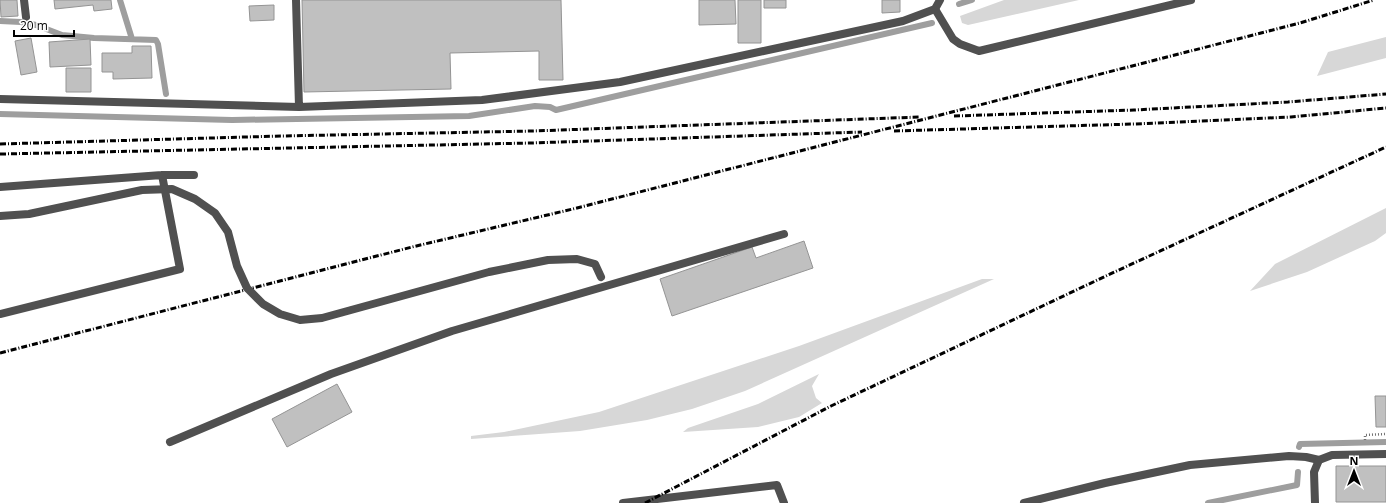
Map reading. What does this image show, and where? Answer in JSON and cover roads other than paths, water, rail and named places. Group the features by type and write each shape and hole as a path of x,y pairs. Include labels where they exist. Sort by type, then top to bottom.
{"street":[{"path":"24,0 26,18"},
{"path":"296,0 299,107"},
{"path":"0,99 299,107 482,100 620,82 903,22 935,9 940,0"},
{"path":"935,9 953,39 960,44 979,51 1191,0"},
{"path":"0,314 180,270 162,175"},
{"path":"0,187 162,175 194,175"},
{"path":"0,216 29,214 142,190 172,189 195,199 215,213 228,232 237,266 247,288 263,304 274,311 300,320 322,318 489,272 548,260 577,260 595,264 604,286"},
{"path":"170,442 331,374 452,331 784,234"},
{"path":"1024,503 1105,483 1190,465 1289,456 1306,457 1319,460 1332,455 1386,454"},
{"path":"1315,503 1314,472 1319,460"},
{"path":"623,503 777,485 784,503"}],"waterway":[{"path":"120,0 132,39"},
{"path":"959,4 972,0"},
{"path":"0,21 21,22 36,25 62,35 94,38 156,40 158,44 166,94"},
{"path":"0,114 232,120 469,116 535,106 550,107 556,110 932,23"},
{"path":"1299,447 1300,444 1386,442"},
{"path":"1208,503 1297,485 1298,472"}],"railway":[{"path":"0,353 412,247 577,208 1300,23 1374,0"},
{"path":"954,116 1134,110 1288,102 1386,94"},
{"path":"894,131 1134,124 1291,117 1386,108"},
{"path":"0,144 533,131 920,117"},
{"path":"0,154 531,143 862,132"},
{"path":"645,503 831,406 1108,275 1386,147"}]}
